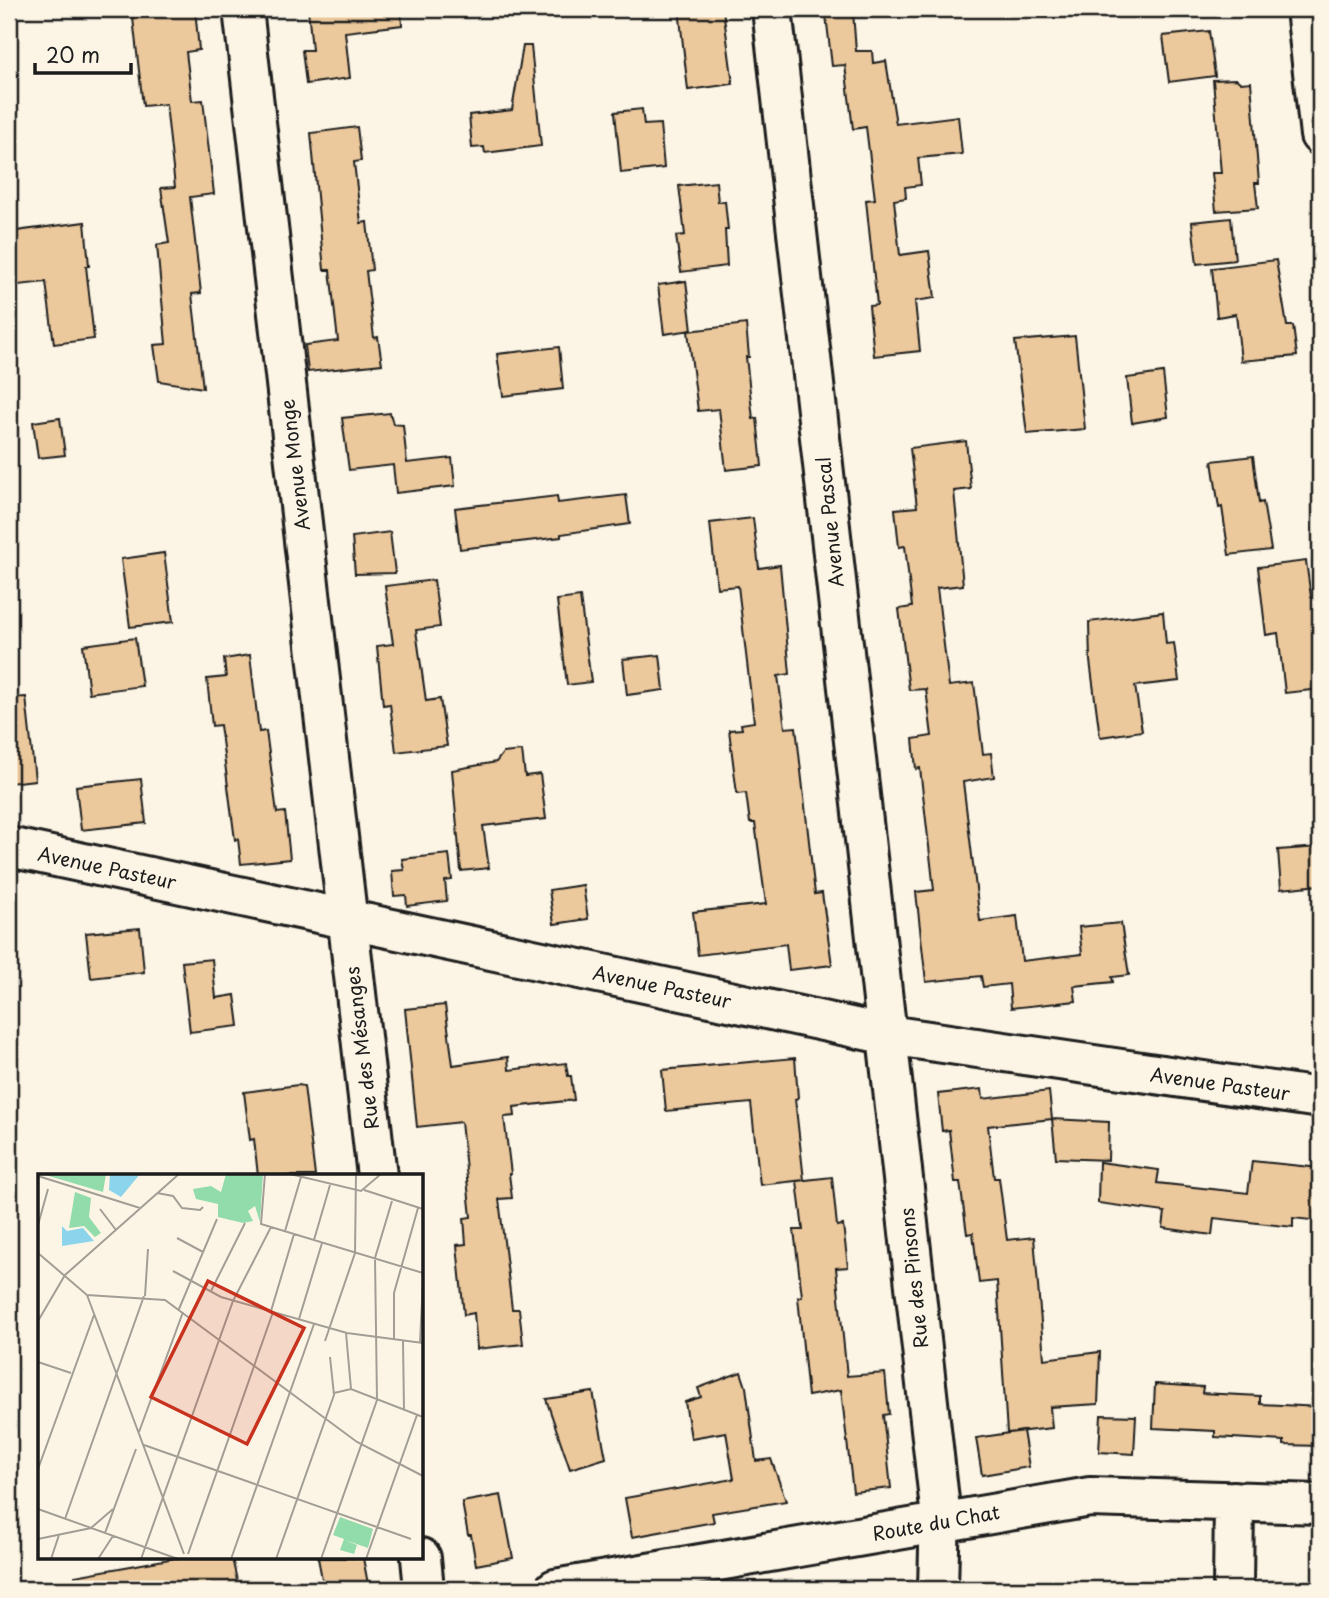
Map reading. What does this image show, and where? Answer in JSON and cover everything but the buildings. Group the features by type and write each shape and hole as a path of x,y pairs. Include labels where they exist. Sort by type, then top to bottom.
{"street":[{"name":"Avenue Monge","path":"243,9 347,920"},
{"name":"Avenue Pascal","path":"772,9 888,1035"},
{"path":"1306,9 1320,135"},
{"name":"Avenue Pasteur","path":"9,847 888,1035 1320,1098"},
{"name":"Rue des Mésanges","path":"347,920 377,1174"},
{"name":"Rue des Pinsons","path":"888,1035 940,1522 938,1589"},
{"name":"Route du Chat","path":"555,1589 1090,1497 1320,1504"},
{"path":"1233,1589 1234,1501"},
{"path":"421,1560 424,1589"}]}
